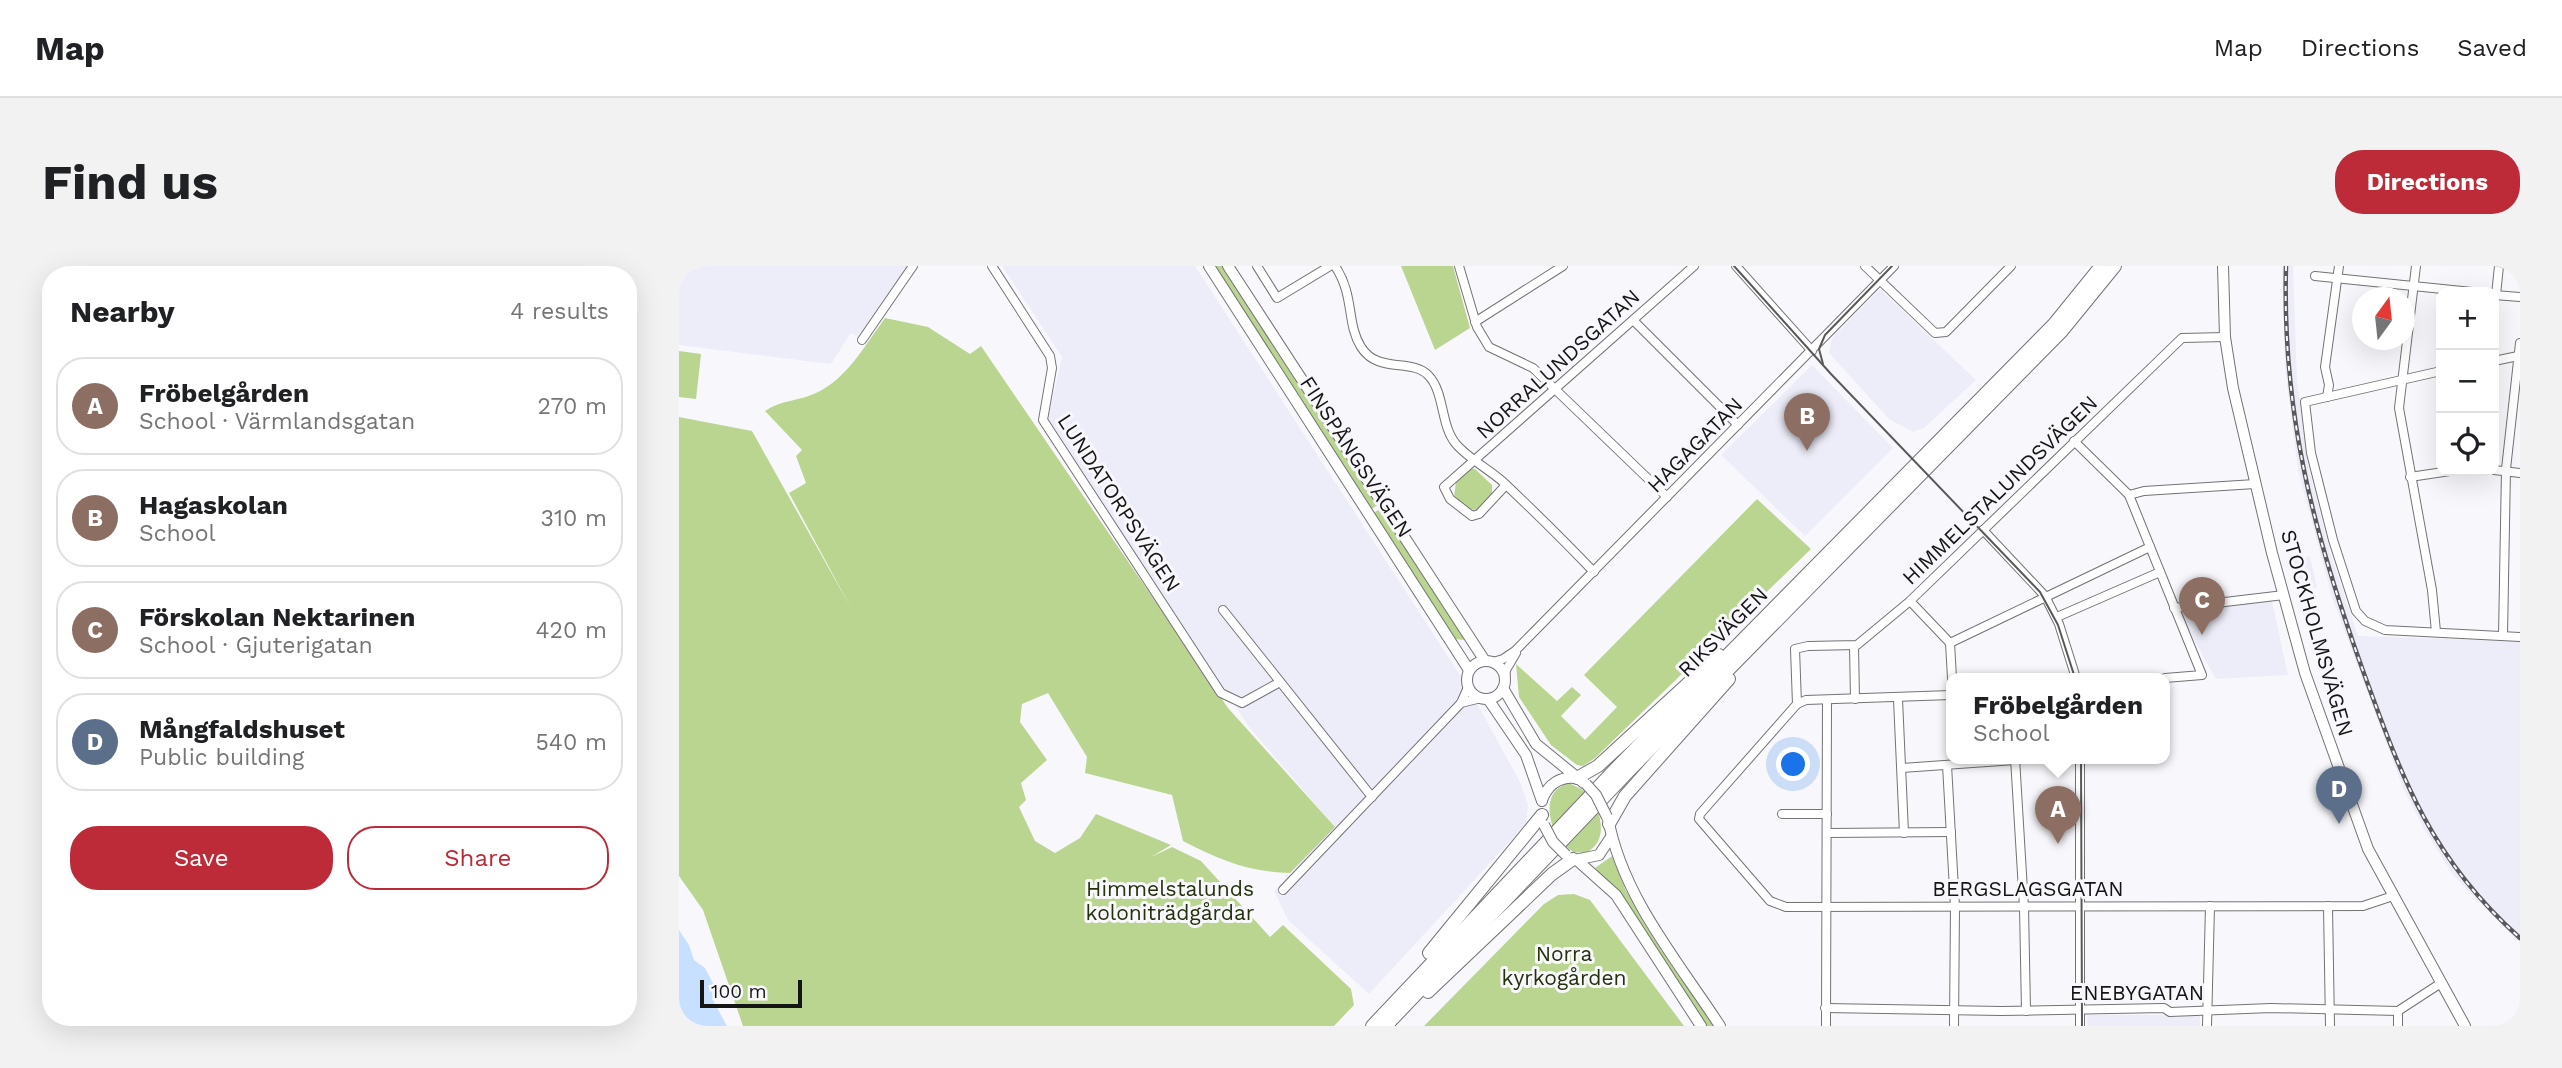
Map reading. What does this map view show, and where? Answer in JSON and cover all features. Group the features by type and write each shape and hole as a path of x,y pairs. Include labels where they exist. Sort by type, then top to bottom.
{"highway":[{"name":"RIKSVÄGEN","path":"1387,1026 1752,638 2053,324 2101,266"},
{"name":"RIKSVÄGEN","path":"1371,1026 1609,775 1752,638 2062,331 2115,266"},
{"path":"1581,781 1692,677 1752,638"},
{"path":"1609,826 1625,796 1713,698 1752,638"},
{"path":"1371,1026 1543,820"},
{"path":"1387,1026 1477,947 1552,874 1572,859"}],"main road":[{"name":"FINSPÅNGSVÄGEN","path":"1209,266 1469,670"},
{"name":"FINSPÅNGSVÄGEN","path":"1228,266 1489,661"},
{"name":"STOCKHOLMSVÄGEN","path":"2223,266 2225,337 2255,484 2305,673 2342,783 2368,849 2465,1026"},
{"path":"1699,1022 1616,895 1553,842 1543,820 1542,802 1526,754 1485,699 1471,693 1468,687 1469,670 1489,661 1503,671 1504,685 1536,744 1596,795 1632,892 1720,1026"},
{"path":"1485,699 1504,685"},
{"path":"1542,802 1554,783 1569,777 1581,781"},
{"path":"1572,859 1599,855 1609,826"}],"street":[{"path":"862,340 913,266"},
{"name":"LUNDATORPSVÄGEN","path":"992,266 1050,356 1052,369 1043,419 1221,693 1242,703 1280,682"},
{"path":"1257,266 1277,298 1329,266"},
{"path":"1335,266 1346,283 1360,345 1366,354 1385,364 1426,373 1433,382 1454,441 1506,485 1594,572"},
{"path":"1459,266 1475,322 1489,347 1526,362 1667,497"},
{"path":"1475,322 1563,266"},
{"name":"NORRALUNDSGATAN","path":"1506,485 1479,514 1466,514 1450,499 1444,487 1694,266"},
{"path":"1736,266 1812,351"},
{"path":"1865,266 1935,333 1946,332 2011,266"},
{"name":"HAGAGATAN","path":"1489,661 1503,659 1519,647 1894,266"},
{"path":"2327,397 2329,385 2325,367 2339,266"},
{"path":"2416,266 2399,408 2432,586 2437,632"},
{"path":"2496,287 2499,266"},
{"path":"2315,276 2436,288"},
{"path":"2499,295 2520,297"},
{"path":"1633,320 1738,425"},
{"name":"HIMMELSTALUNDSVÄGEN","path":"1854,646 1910,601 2182,338 2225,337"},
{"path":"2503,636 2506,471 2520,343"},
{"path":"2499,360 2518,356"},
{"path":"2436,372 2305,402 2311,453 2333,540 2356,611 2365,621 2385,631 2520,637"},
{"path":"2074,441 2129,495 2202,675 2170,678"},
{"path":"2499,470 2520,473"},
{"path":"2410,477 2436,473"},
{"path":"2129,495 2144,491 2255,484"},
{"path":"1983,530 2046,596 2057,617 2074,673"},
{"path":"1950,643 2150,547"},
{"path":"2057,617 2159,572"},
{"path":"2174,607 2284,595"},
{"path":"1910,601 1950,643 1952,673"},
{"path":"1223,610 1372,797"},
{"path":"1855,699 1854,646 1800,647 1793,655 1797,704 1805,699 1826,700 1898,699 1946,695"},
{"name":"HAGAGATAN","path":"1504,685 1506,670 1519,647"},
{"path":"1283,890 1461,703 1468,687"},
{"path":"1461,703 1485,699"},
{"path":"1898,699 1902,768 1899,772 1904,833"},
{"path":"1826,700 1826,1026"},
{"name":"BERGSLAGSGATAN","path":"1797,704 1700,814 1699,819 1770,901 1786,906 1827,907 2363,906 2393,896"},
{"path":"1902,768 1958,764"},
{"path":"2015,764 2027,1011"},
{"path":"2080,764 2080,1026"},
{"path":"1947,765 1955,907 1954,1026"},
{"path":"1782,814 1827,814"},
{"path":"1827,833 1951,832"},
{"path":"2207,1026 2210,906"},
{"path":"2328,906 2330,1026"},
{"path":"2397,1026 2398,1011 2441,983"},
{"name":"ENEBYGATAN","path":"1825,1008 2027,1011 2164,1008 2170,1012 2207,1012 2330,1008 2398,1011"}],"shaded area":[{"path":"679,266 907,266 858,337 851,333 831,364 679,345"},
{"path":"1002,266 1195,266 1469,689 1520,782 1528,805 1526,824 1369,994 1288,920 1274,891 1334,826 1249,727 1048,418 1062,357"},
{"path":"2282,266 2293,266 2297,379 2309,469 2330,552 2358,636 2520,641 2520,943 2453,875 2424,829 2403,788 2332,597 2298,470 2285,369"},
{"path":"1880,289 1976,380 1924,428 1913,432 1889,419 1829,353 1832,338"},
{"path":"1812,365 1893,448 1805,536 1721,455"},
{"path":"2310,556 2317,587 2298,591 2291,561"},
{"path":"2272,601 2288,675 2216,679 2180,615 2181,610"},
{"path":"2087,1015 2200,1015 2200,1026 2087,1026"}],"green space":[{"path":"1213,266 1223,266 1377,505 1371,510"},
{"path":"1401,266 1453,266 1470,328 1435,350"},
{"name":"Himmelstalunds koloniträdgårdar","path":"885,318 928,327 970,354 981,346 1228,708 1335,827 1290,873 1235,864 1209,854 1183,841 1172,795 1085,773 1087,757 1048,693 1022,704 1020,722 1047,760 1021,783 1026,800 1019,807 1035,841 1055,853 1080,838 1096,814 1171,845 1151,857 1172,847 1201,861 1270,937 1283,925 1351,989 1354,1005 1334,1026 743,1026 703,910 679,876 679,417 752,431 851,608 789,493 806,483 796,456 802,450 765,411 827,387 855,360"},
{"path":"679,351 701,354 696,399 679,397"},
{"path":"1469,468 1475,469 1492,485 1492,496 1478,510 1465,509 1454,497 1456,482"},
{"path":"1757,499 1811,549 1595,758 1583,766 1577,765 1551,745 1519,697 1516,664 1557,701 1572,687 1581,695 1561,716 1585,740 1617,707 1584,675"},
{"path":"1380,509 1465,640 1455,639 1373,513"},
{"path":"1569,783 1587,792 1553,828 1550,807 1553,795 1556,790"},
{"path":"1597,808 1601,828 1599,840 1585,853 1573,852 1563,844"},
{"path":"1612,856 1626,891 1714,1026 1705,1026 1608,881 1595,868"},
{"name":"Norra kyrkogården","path":"1574,894 1590,900 1684,1026 1424,1026 1544,904 1558,895"}],"water":[{"path":"679,930 689,945 694,960 705,968 717,991 714,1002 727,1026 679,1026"}],"tram line":[{"path":"1734,266 1831,374 2040,592 2058,625 2073,673"},
{"path":"1823,364 1819,349 1825,335 1892,266"},
{"path":"2081,764 2082,1026"}],"railway":[{"path":"2286,266 2289,372 2304,471 2329,568 2362,668 2391,745 2422,814 2463,878 2520,938"}],"place":[{"name":"Hagaskolan","path":"1807,451"},
{"name":"Förskolan Nektarinen","path":"2202,635"},
{"name":"Mångfaldshuset","path":"2339,824"},
{"name":"Fröbelgården","path":"2058,844"}]}
